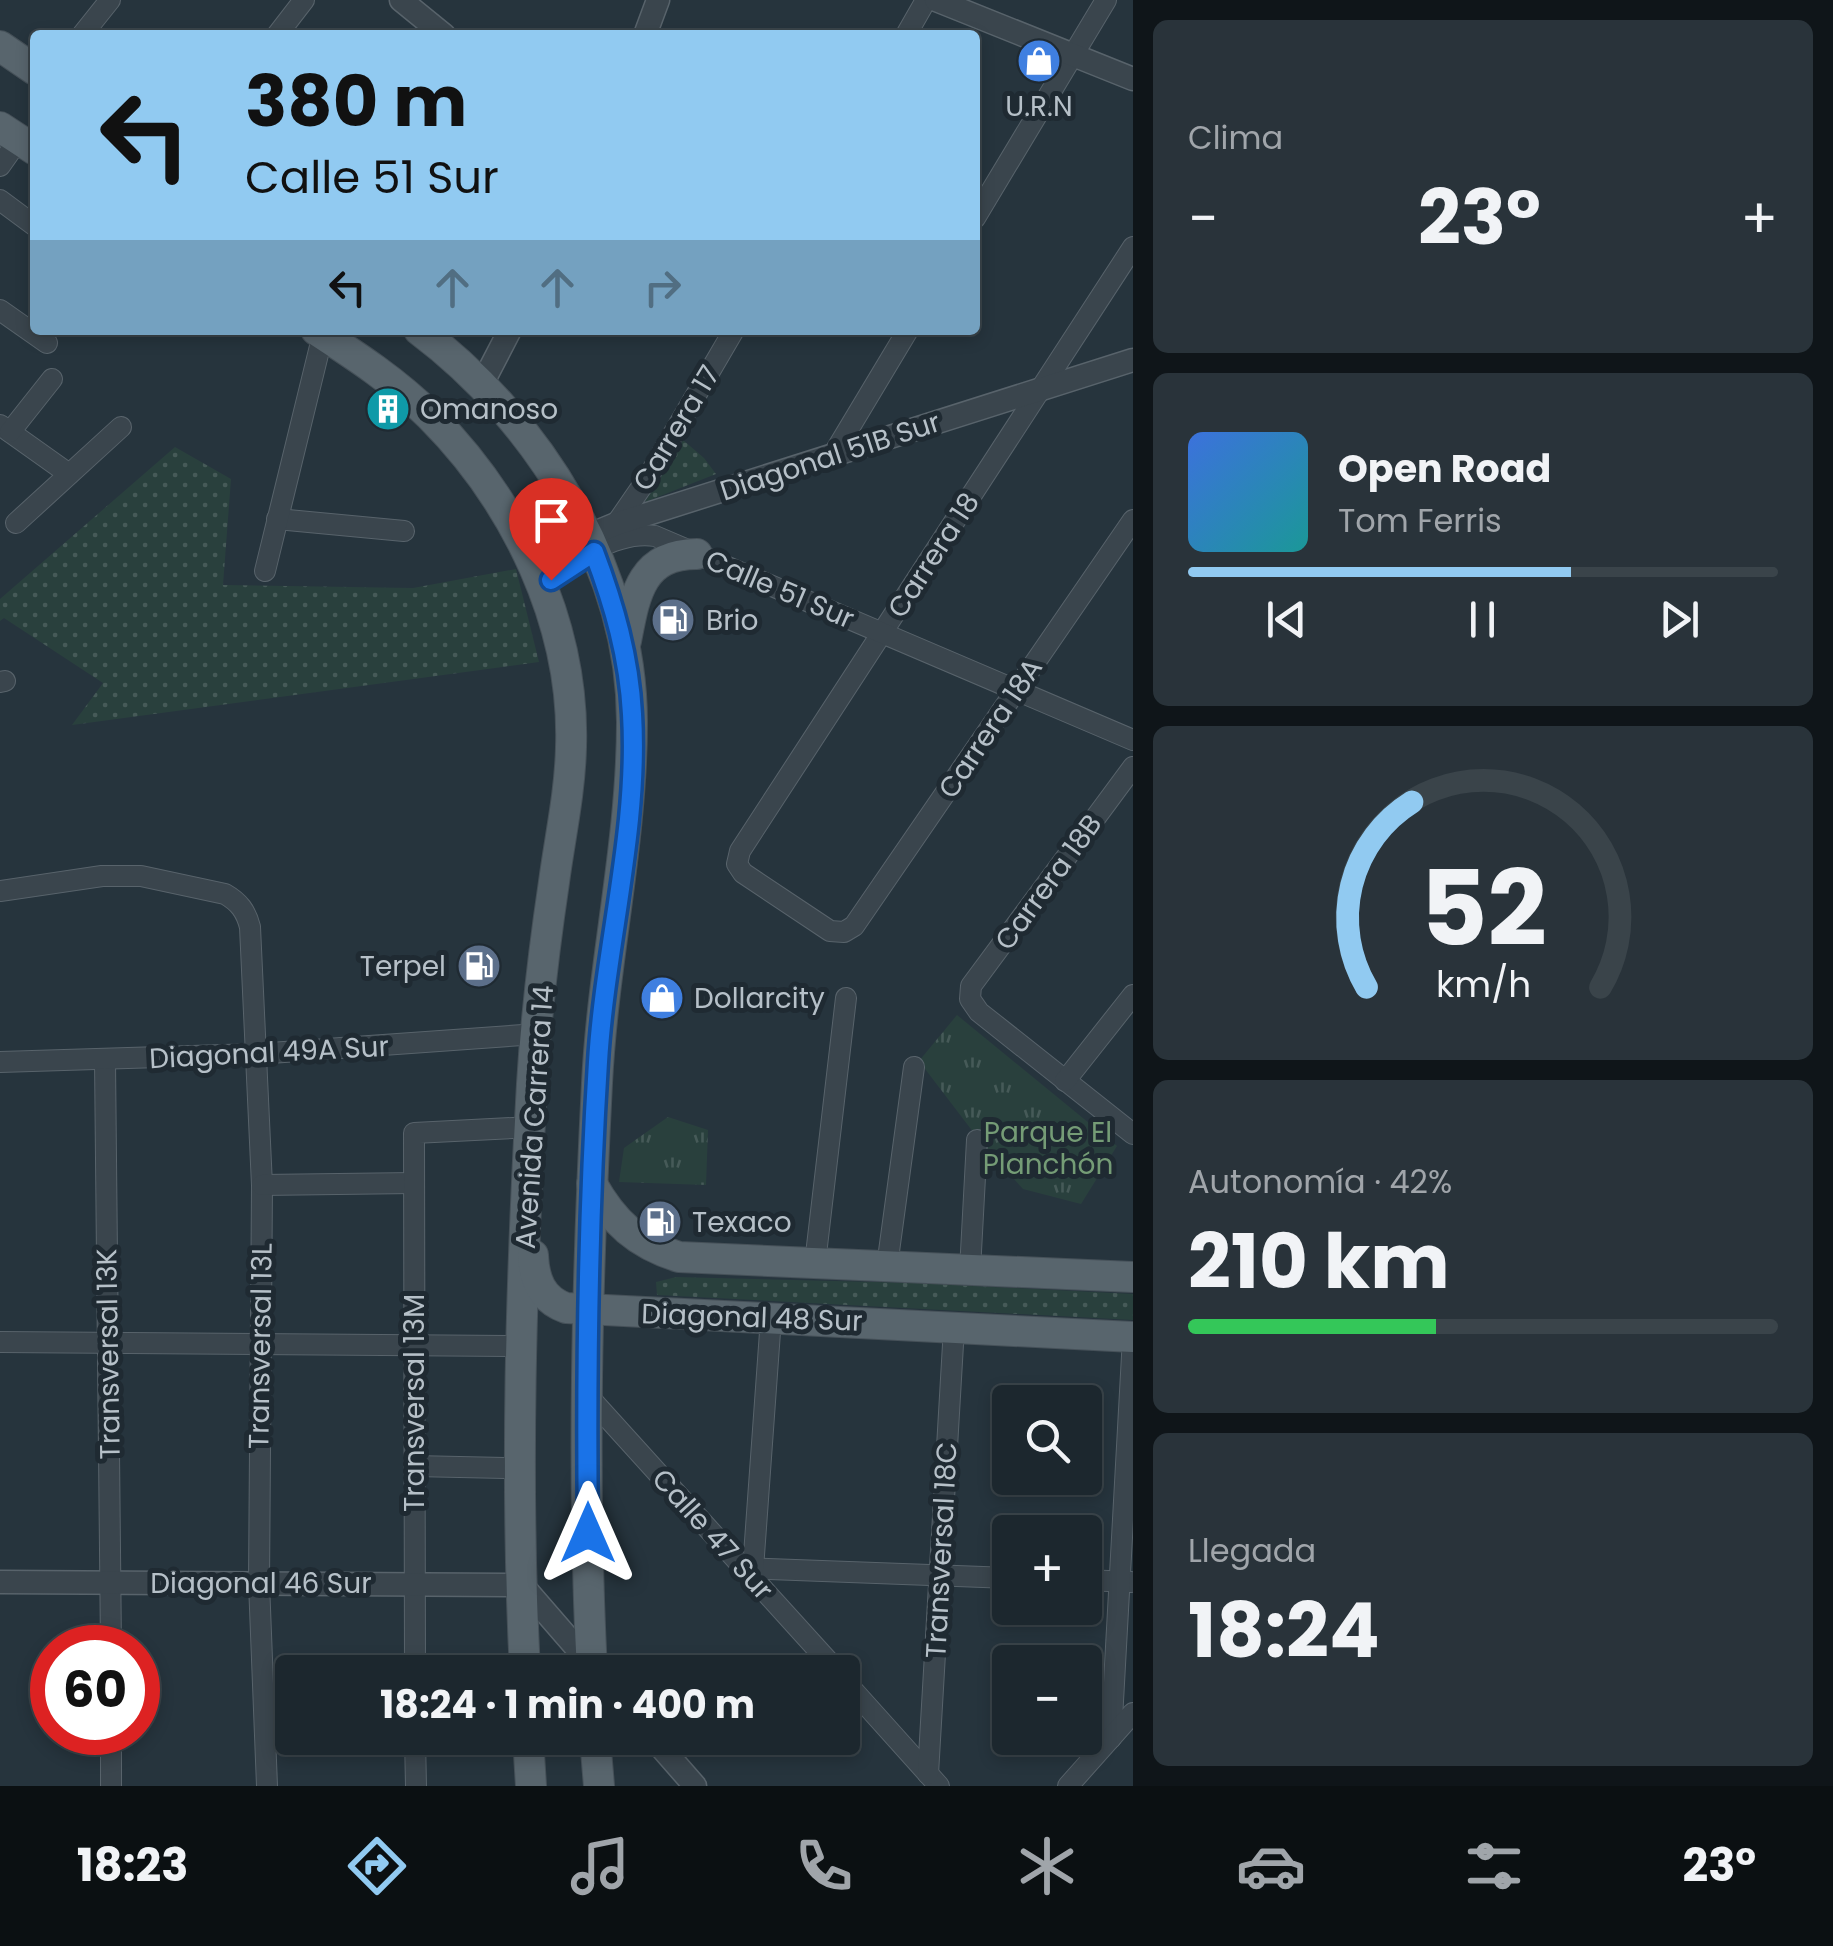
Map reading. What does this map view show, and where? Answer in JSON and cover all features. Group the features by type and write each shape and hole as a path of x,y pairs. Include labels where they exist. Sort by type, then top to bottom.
{"main road":[{"path":"0,46 30,67"},
{"name":"Avenida Carrera 14","path":"324,335 376,370 446,434 503,508 539,579 566,678 572,748 537,1034 520,1346 524,1655"},
{"path":"425,335 482,384 540,454 590,543 611,596 624,649 632,716 629,801 601,1022 588,1310 588,1606 593,1655"},
{"path":"624,649 636,596 651,570 669,556 697,554"},
{"name":"Diagonal 48 Sur","path":"532,1127 534,1272 543,1292 557,1304 588,1310 1133,1336"},
{"name":"Diagonal 48 Sur","path":"592,1183 612,1217 627,1232 662,1252 707,1260 1133,1278"},
{"path":"588,1364 620,1328 652,1312"},
{"path":"529,1755 531,1786"},
{"path":"597,1755 599,1786"}],"street":[{"path":"86,30 110,0"},
{"path":"281,30 304,0"},
{"path":"401,0 438,30"},
{"path":"647,30 658,0"},
{"path":"909,30 926,0"},
{"path":"936,0 1133,79"},
{"path":"980,210 1106,0"},
{"path":"0,166 18,139"},
{"path":"0,200 30,222"},
{"name":"Carrera 18","path":"844,932 830,931 743,873 737,864 740,851 1133,247"},
{"path":"0,310 30,331"},
{"path":"36,335 47,343"},
{"path":"264,571 318,335"},
{"path":"482,384 507,335"},
{"name":"Carrera 17","path":"616,524 731,335"},
{"path":"833,455 905,335"},
{"name":"Diagonal 51B Sur","path":"539,579 548,556 590,543 616,524 1133,360"},
{"path":"52,379 5,428 69,474"},
{"path":"16,523 121,427"},
{"path":"277,519 404,531"},
{"name":"Carrera 18A","path":"844,932 854,926 1133,520"},
{"name":"Calle 51 Sur","path":"590,543 644,534 1133,740"},
{"name":"Carrera 18B","path":"1065,1081 978,1012 970,999 972,986 1133,767"},
{"name":"Transversal 13L","path":"0,892 82,878 142,876 225,894 242,908 250,928 262,1185 259,1584 267,1786"},
{"path":"1133,995 1065,1081 1133,1134"},
{"path":"815,1263 846,998"},
{"name":"Diagonal 49A Sur","path":"0,1062 256,1054 537,1034"},
{"name":"Transversal 13K","path":"106,1061 110,1625"},
{"path":"887,1266 914,1067"},
{"name":"Transversal 13M","path":"415,1655 414,1132 532,1127"},
{"path":"970,1270 978,1140"},
{"path":"262,1185 414,1184"},
{"path":"771,1318 749,1568 992,1577"},
{"name":"Transversal 18C","path":"934,1780 940,1575 954,1326"},
{"path":"1111,1738 1126,1582 1133,1336"},
{"path":"0,1342 520,1346"},
{"name":"Calle 47 Sur","path":"588,1396 749,1568 823,1655"},
{"path":"414,1466 505,1468"},
{"name":"Diagonal 46 Sur","path":"0,1582 522,1585"},
{"path":"522,1585 581,1655"},
{"name":"Calle 47 Sur","path":"860,1697 934,1780"},
{"path":"1068,1786 1133,1714"},
{"path":"111,1755 112,1786"},
{"path":"415,1755 416,1786"},
{"path":"668,1755 695,1786"}],"green space":[{"path":"683,440 716,474 645,502"},
{"path":"175,447 231,479 223,585 413,588 516,569 539,662 72,725 103,683 4,618 0,621 0,599"},
{"name":"Parque El Planchón","path":"957,1015 1117,1146 1081,1204 1023,1189 980,1141 919,1061"},
{"path":"668,1117 708,1130 706,1185 619,1182 624,1148"},
{"path":"676,1277 1133,1294 1133,1320 657,1295 656,1282"}],"place":[{"name":"U.R.N","path":"1039,61"},
{"name":"Omanoso","path":"388,409"},
{"name":"Brio","path":"673,620"},
{"name":"Terpel","path":"479,966"},
{"name":"Dollarcity","path":"662,998"},
{"name":"Texaco","path":"660,1222"}],"route":[{"path":"551,580 594,552 618,622 632,716 626,831 598,1058 588,1296 588,1533"}]}
